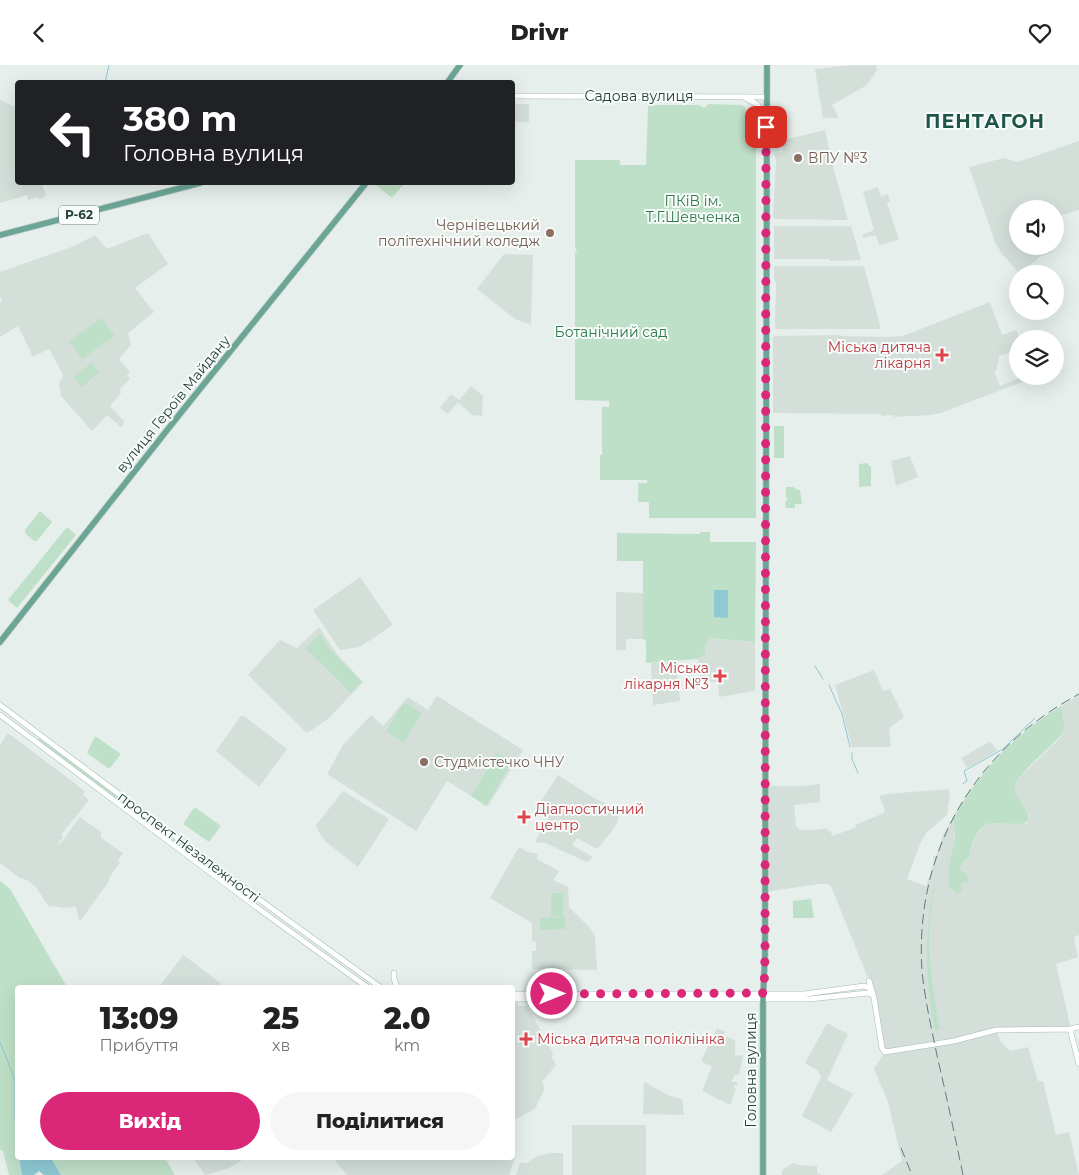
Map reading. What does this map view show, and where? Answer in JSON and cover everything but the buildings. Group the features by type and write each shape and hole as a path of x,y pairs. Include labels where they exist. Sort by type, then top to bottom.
{"main road":[{"path":"449,80 460,65"},
{"name":"Головна вулиця","path":"763,1175 767,341 766,65"},
{"name":"Садова вулиця","path":"515,96 742,96 766,99"},
{"path":"742,96 757,105 766,117"},
{"path":"757,105 764,103 766,99"},
{"name":"Р-62","path":"0,235 192,185"},
{"name":"вулиця Героїв Майдану","path":"0,642 179,415 364,185"},
{"name":"проспект Незалежності","path":"0,705 270,908 377,985"},
{"name":"проспект Незалежності","path":"0,715 266,915 364,985"},
{"path":"394,973 396,985"},
{"path":"864,986 868,981 873,995 882,1047 885,1052 954,1041 996,1030 1070,1029 1079,1027"},
{"path":"515,999 764,996 864,986 871,989"},
{"path":"515,994 764,996 809,999 868,993 873,995"},
{"path":"1070,1029 1079,1064"}],"shaded area":[{"path":"853,65 876,65 877,70 867,85 832,105 839,118 823,118 815,69"},
{"path":"0,100 15,107 15,185 42,185 46,195 41,199 37,197 28,200 27,195 0,203"},
{"path":"515,104 529,104 529,122 515,122"},
{"path":"825,130 848,220 774,219 776,161 774,153 783,152 783,140"},
{"path":"1079,141 1079,210 1064,214 1064,200 1009,200 1009,255 1045,255 1037,258 1029,265 1012,265 1002,254 995,242 969,167 1004,158 1018,162"},
{"path":"878,187 881,196 888,194 890,201 887,203 899,240 879,245 876,235 863,238 862,235 874,230 863,192"},
{"path":"774,226 851,226 861,260 774,259"},
{"path":"148,233 168,264 135,288 154,312 128,333 131,345 119,359 130,372 127,375 130,379 120,389 121,393 110,406 124,423 122,428 107,415 92,431 61,396 59,383 63,375 49,349 33,357 18,326 0,337 0,303 2,301 0,296 0,272 74,246 95,235 107,249"},
{"path":"504,254 533,255 531,325 515,319 477,289"},
{"path":"774,266 864,266 881,329 775,329 776,282 774,281"},
{"path":"990,302 1002,335 1009,332 1009,353 999,356 996,371 994,371 1000,386 1009,382 1009,385 1014,385 941,413 930,415 894,417 893,415 881,416 881,414 773,413 773,337 903,336"},
{"path":"471,386 483,396 482,416 472,415 458,402 448,414 440,408 451,394 459,400"},
{"path":"910,456 918,477 896,486 891,461"},
{"path":"360,577 393,625 360,647 340,650 313,610"},
{"path":"616,592 643,593 643,639 626,639 626,650 616,650"},
{"path":"319,627 337,654 363,682 328,719 307,733 248,675 280,640 297,648"},
{"path":"711,638 755,642 755,691 719,697 718,682 700,681 698,659 705,654 705,647"},
{"path":"676,662 680,701 653,705 651,663"},
{"path":"874,670 883,691 890,689 904,717 889,728 891,747 852,747 835,685"},
{"path":"1079,695 1079,935 1074,937 1078,957 1056,964 1071,1029 996,1030 1001,1042 1010,1051 1028,1047 1038,1081 1043,1081 1056,1135 1069,1132 1079,1175 882,1175 902,1161 888,1102 874,1069 885,1052 868,978 831,886 819,884 764,892 765,786 820,784 820,802 794,805 796,826 800,830 827,828 828,831 831,831 832,836 884,813 885,810 879,796 948,789 950,794 947,815 926,833 907,879 926,886 935,860 933,858 934,855 936,856 943,835 952,819 955,828 954,850 950,863 959,891 961,883 967,882 960,871 964,860 969,858 969,852 976,836 984,825 989,823 1027,823 1029,814 1015,794 1014,787 1019,778 1060,738 1065,730 1061,706"},
{"name":"Студмістечко ЧНУ","path":"437,696 523,750 488,806 447,781 416,831 327,774 343,745 371,715 383,726 408,697 428,710"},
{"path":"241,716 244,716 287,749 259,787 216,751"},
{"path":"8,733 85,791 83,795 89,800 61,835 63,837 58,843 60,844 80,817 101,832 101,838 123,853 118,861 120,863 107,884 80,921 76,907 49,907 36,887 28,881 21,879 0,863 0,745"},
{"path":"989,742 990,744 992,742 997,751 967,768 961,758"},
{"path":"558,775 594,798 621,811 618,822 597,849 577,838 572,845 593,857 587,862 545,843 535,842 549,817 536,809"},
{"path":"343,791 389,819 358,867 326,842 316,825"},
{"path":"519,847 528,852 538,854 537,859 559,871 553,880 568,887 569,907 590,928 595,936 597,970 532,969 532,951 536,951 536,942 532,941 532,923 490,898"},
{"path":"183,955 222,985 160,985"},
{"path":"515,999 517,999 518,1006 527,1006 553,1053 552,1057 556,1065 542,1082 545,1088 535,1109 515,1120"},
{"path":"827,1023 848,1034 827,1080 853,1094 831,1132 802,1116 821,1077 818,1071 805,1063"},
{"path":"717,1028 725,1032 724,1036 735,1040 735,1056 743,1055 739,1075 735,1075 731,1082 737,1082 737,1085 734,1085 734,1088 736,1088 730,1105 702,1091 712,1067 701,1061"},
{"path":"644,1082 668,1095 682,1099 684,1115 643,1114"},
{"path":"572,1125 646,1125 646,1175 572,1175"},
{"path":"563,1153 563,1175 516,1175 520,1163 526,1163 540,1155"},
{"path":"194,1160 243,1160 227,1169 205,1175"},
{"path":"335,1160 515,1160 509,1175 347,1175"},
{"path":"793,1163 817,1166 817,1173 822,1175 782,1175 782,1170"}],"green space":[{"name":"ПКіВ ім. Т.Г.Шевченка","path":"709,104 741,105 745,107 748,115 756,116 756,518 649,518 649,503 638,502 638,483 647,483 647,480 600,480 602,407 609,407 609,401 575,400 575,253 577,252 575,246 575,160 620,160 620,165 646,165 648,105 699,105 704,108"},
{"path":"376,185 403,185 392,198"},
{"path":"102,318 115,336 82,359 69,341"},
{"path":"91,363 99,372 82,387 74,377"},
{"path":"774,426 784,426 784,458 774,458"},
{"path":"868,463 871,466 871,486 859,487 859,464"},
{"path":"786,487 800,490 802,504 795,504 795,508 786,508 785,502 788,499 786,497"},
{"path":"40,511 52,522 37,541 34,541 25,533 25,530"},
{"path":"67,527 76,535 17,608 8,600"},
{"path":"700,532 710,532 710,542 756,542 755,642 711,638 705,647 705,654 698,659 646,663 646,641 643,639 643,561 617,561 617,533 700,534"},
{"path":"320,634 329,648 362,682 351,693 305,648"},
{"path":"404,702 422,713 404,743 386,731"},
{"path":"1061,706 1065,730 1023,773 1015,785 1017,796 1028,812 1029,817 1027,821 1022,824 989,823 981,828 971,848 969,858 964,860 960,870 967,875 968,882 961,883 962,891 957,894 949,888 949,869 955,837 952,819 975,784 999,756 1027,730"},
{"path":"95,736 121,754 109,769 87,753"},
{"path":"39,738 124,801 124,804 38,740"},
{"path":"497,753 512,762 486,806 471,796"},
{"path":"196,808 221,826 209,842 183,824 193,809"},
{"path":"133,810 135,810 255,901 253,901"},
{"path":"0,881 10,889 66,985 15,985 15,1160 19,1160 22,1175 9,1175 3,1151 0,1150"},
{"path":"933,888 935,888 931,906 929,941 934,995 940,1030 935,1031 929,995 927,960 928,925"},
{"path":"551,893 563,893 563,917 551,916"},
{"path":"811,899 814,918 793,918 793,901"},
{"path":"565,917 565,929 540,930 540,918"},
{"path":"52,1160 166,1160 175,1175 61,1175"}],"water":[{"path":"714,590 728,590 728,618 714,617"},
{"path":"19,1160 52,1160 61,1175 44,1175 39,1171 34,1175 22,1175"}],"waterway":[{"path":"106,80 109,65"},
{"path":"815,666 823,679"},
{"path":"829,685 842,714 850,747"},
{"path":"963,784 967,781 964,771 1003,749 1035,718"},
{"path":"852,753 852,759 858,773"},
{"path":"0,1042 15,1080"},
{"path":"15,1080 15,1119"}],"railway":[{"path":"963,1175 923,982 922,927 929,885 941,845 959,809 982,775 1009,744 1042,717 1079,694"},
{"path":"901,1148 912,1175"}],"place":[{"name":"ВПУ №3","path":"798,158"},
{"name":"Чернівецький політехнічний коледж","path":"550,233"},
{"name":"Міська дитяча лікарня","path":"942,355"},
{"name":"Міська лікарня №3","path":"720,676"},
{"name":"Студмістечко ЧНУ","path":"424,762"},
{"name":"Діагностичний центр","path":"524,817"},
{"name":"Міська дитяча поліклініка","path":"526,1039"}],"district":[{"name":"ПЕНТАГОН","path":"985,121"}],"route":[{"path":"552,994 764,993 766,127"}],"park label":[{"name":"Ботанічний сад","path":"611,332"}]}
